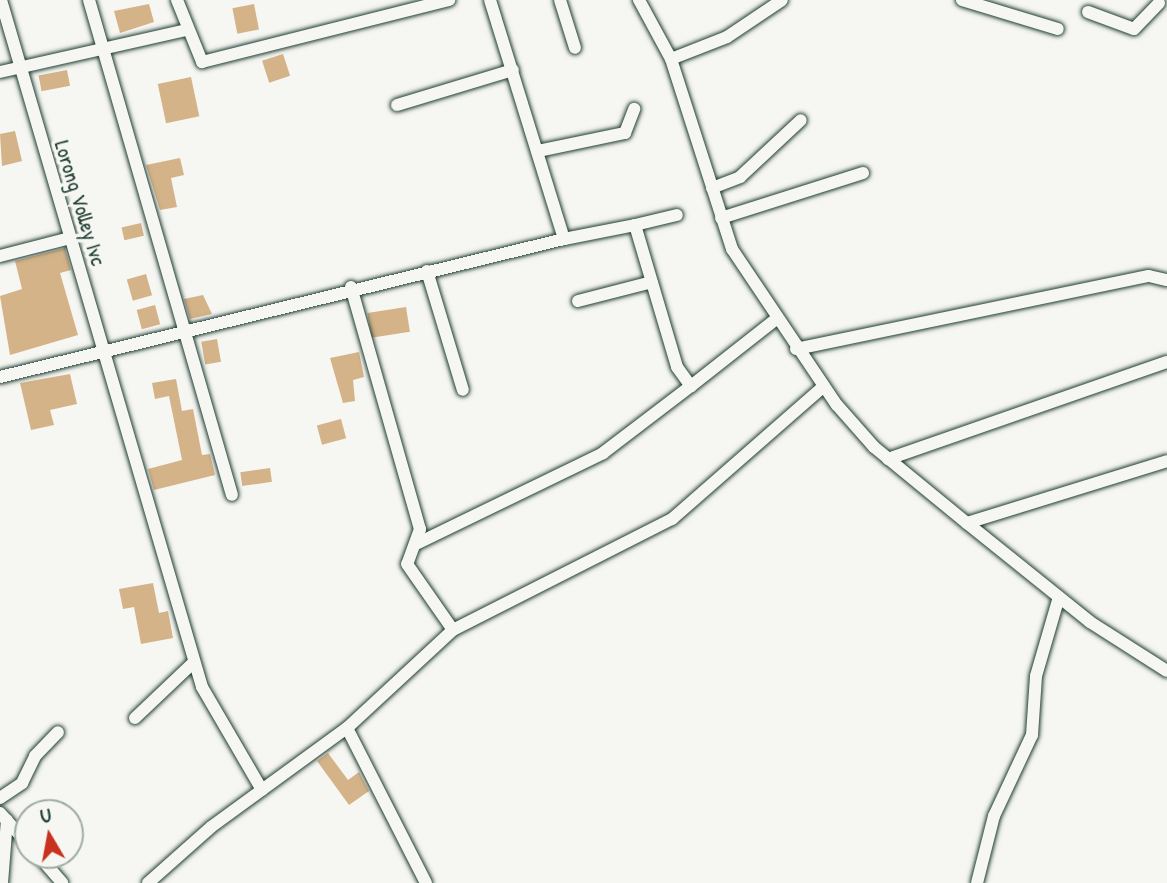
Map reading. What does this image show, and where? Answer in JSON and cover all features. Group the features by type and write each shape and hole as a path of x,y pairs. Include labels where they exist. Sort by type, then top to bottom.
{"street":[{"name":"Lorong Volley Ivc","path":"1,0 194,662 214,712 262,790"},
{"path":"89,0 232,495"},
{"path":"177,0 186,30 205,62 449,0"},
{"path":"490,0 564,239"},
{"path":"560,0 575,48"},
{"path":"639,0 671,59 721,218 741,265 822,387 888,459 1059,597 1167,671"},
{"path":"671,59 727,37 782,0"},
{"path":"962,0 1058,29"},
{"path":"1088,12 1134,29 1163,4"},
{"path":"0,72 186,30"},
{"path":"397,105 513,70"},
{"path":"538,151 625,133 634,109"},
{"path":"712,188 740,177 801,120"},
{"path":"721,218 863,173"},
{"path":"0,377 352,287 677,215"},
{"path":"635,225 679,372 691,386"},
{"path":"0,256 70,238"},
{"path":"427,271 463,390"},
{"path":"796,349 1149,276 1167,280"},
{"path":"578,301 652,282"},
{"path":"352,287 418,518 416,544 408,568 453,630"},
{"path":"416,544 603,453 776,319"},
{"path":"888,459 1167,362"},
{"path":"148,883 262,790 347,728 453,630 672,519 822,387"},
{"path":"967,523 1167,461"},
{"path":"977,883 992,823 1032,735 1036,676 1059,597"},
{"path":"135,718 194,662"},
{"path":"347,728 426,883"},
{"path":"0,798 19,787 58,732"},
{"path":"2,883 4,816"},
{"path":"50,869 62,883"}],"building":[{"path":"149,4 154,22 120,33 114,11"},
{"path":"254,4 259,30 237,34 232,8"},
{"path":"283,54 290,76 269,83 262,61"},
{"path":"67,70 70,86 42,91 39,76"},
{"path":"191,77 199,116 166,123 158,84"},
{"path":"15,131 22,161 2,166 0,134"},
{"path":"180,158 184,175 171,178 177,207 160,210 146,165"},
{"path":"141,223 144,236 124,240 122,227"},
{"path":"65,248 71,270 60,273 78,335 10,355 0,296 22,289 15,261"},
{"path":"146,274 152,295 133,301 127,280"},
{"path":"203,295 212,314 190,319 184,299"},
{"path":"155,305 160,324 142,329 137,310"},
{"path":"406,307 410,332 371,338 367,313"},
{"path":"217,339 221,362 205,364 201,342"},
{"path":"359,352 364,377 353,380 355,401 343,403 330,358"},
{"path":"70,374 77,404 50,410 54,425 31,430 20,383"},
{"path":"176,379 182,411 193,409 202,455 210,454 215,475 154,490 148,469 182,460 169,396 155,399 152,383"},
{"path":"341,419 346,438 322,445 317,425"},
{"path":"270,468 272,482 242,486 240,472"},
{"path":"153,583 159,613 168,611 173,638 141,644 134,607 123,609 119,589"},
{"path":"328,753 348,780 359,772 369,791 349,805 317,761"}]}
